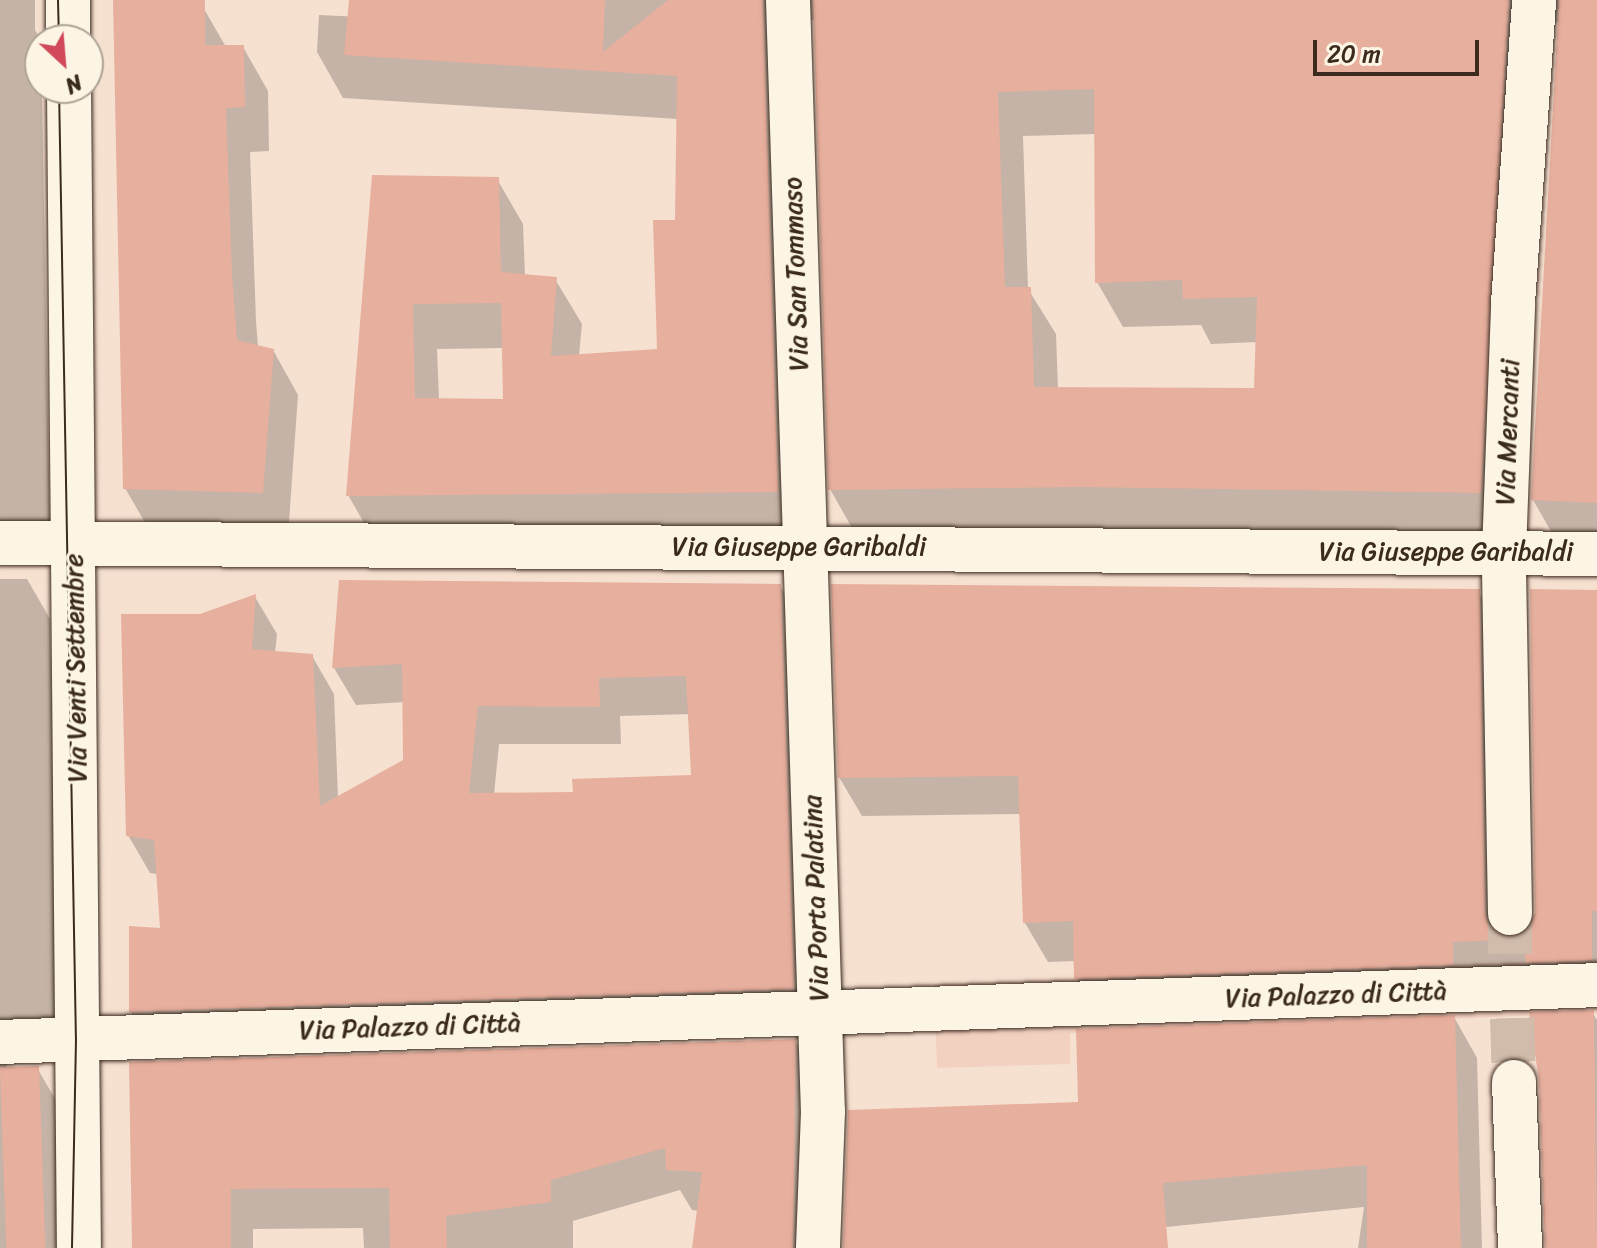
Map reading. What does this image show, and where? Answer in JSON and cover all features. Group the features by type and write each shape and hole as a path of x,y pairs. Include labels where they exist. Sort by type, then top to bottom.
{"street":[{"path":"68,0 68,24"},
{"name":"Via San Tommaso","path":"788,0 805,547"},
{"name":"Via Mercanti","path":"1511,968 1504,553 1513,303 1534,0"},
{"name":"Via Venti Settembre","path":"69,104 81,1039 79,1248"},
{"name":"Via Giuseppe Garibaldi","path":"0,543 1597,554"},
{"name":"Via Porta Palatina","path":"805,547 823,1111 818,1248"},
{"name":"Via Palazzo di Città","path":"0,1042 1075,1004 1511,968 1597,985"},
{"path":"1514,1082 1520,1248"}],"shaded area":[{"path":"1597,959 1597,1013 1070,1033 1070,1064 937,1068 934,984"}],"building":[{"path":"113,0 205,0 205,45 244,45 245,107 226,108 232,275 237,340 274,349 263,493 123,489"},
{"path":"349,0 605,0 603,52 668,0 763,0 778,492 346,496 372,175 499,177 501,272 557,277 551,356 657,349 653,220 675,220 677,76 344,55","holes":["501,303 503,399 415,398 413,304"]},
{"path":"813,0 1509,0 1481,493 1080,487 828,490","holes":["1094,89 1095,283 1182,280 1183,299 1257,297 1254,388 1034,387 1031,287 1005,287 998,92"]},
{"path":"1559,0 1597,0 1597,503 1531,500"},
{"path":"339,580 781,584 794,989 129,1012 129,926 160,928 154,840 126,836 121,614 200,614 256,594 252,649 313,654 320,806 403,760 402,664 332,668","holes":["686,676 691,775 572,779 573,792 469,793 478,706 600,707 599,678"]},
{"path":"831,584 1480,589 1485,913 1489,926 1510,938 1523,934 1535,913 1530,589 1597,590 1597,911 1592,911 1592,960 1526,963 1524,939 1453,942 1453,965 1074,979 1073,921 1023,923 1018,776 838,778"},
{"path":"1594,1010 1597,1248 1545,1248 1539,1081 1529,1012"},
{"path":"1455,1015 1461,1248 1367,1248 1367,1165 1163,1183 1168,1248 843,1248 848,1110 1078,1102 1076,1029"},
{"path":"796,1039 793,1248 692,1248 702,1172 666,1170 665,1148 551,1180 551,1202 446,1216 447,1248 390,1248 389,1188 231,1189 231,1248 132,1248 129,1062"},
{"path":"39,1066 45,1248 6,1248 0,1067"}],"tunnel":[{"path":"1510,913 1510,954"},
{"path":"1512,1018 1514,1082"}],"tram line":[{"path":"58,0 59,24"},
{"path":"59,104 76,1039 72,1248"}]}
